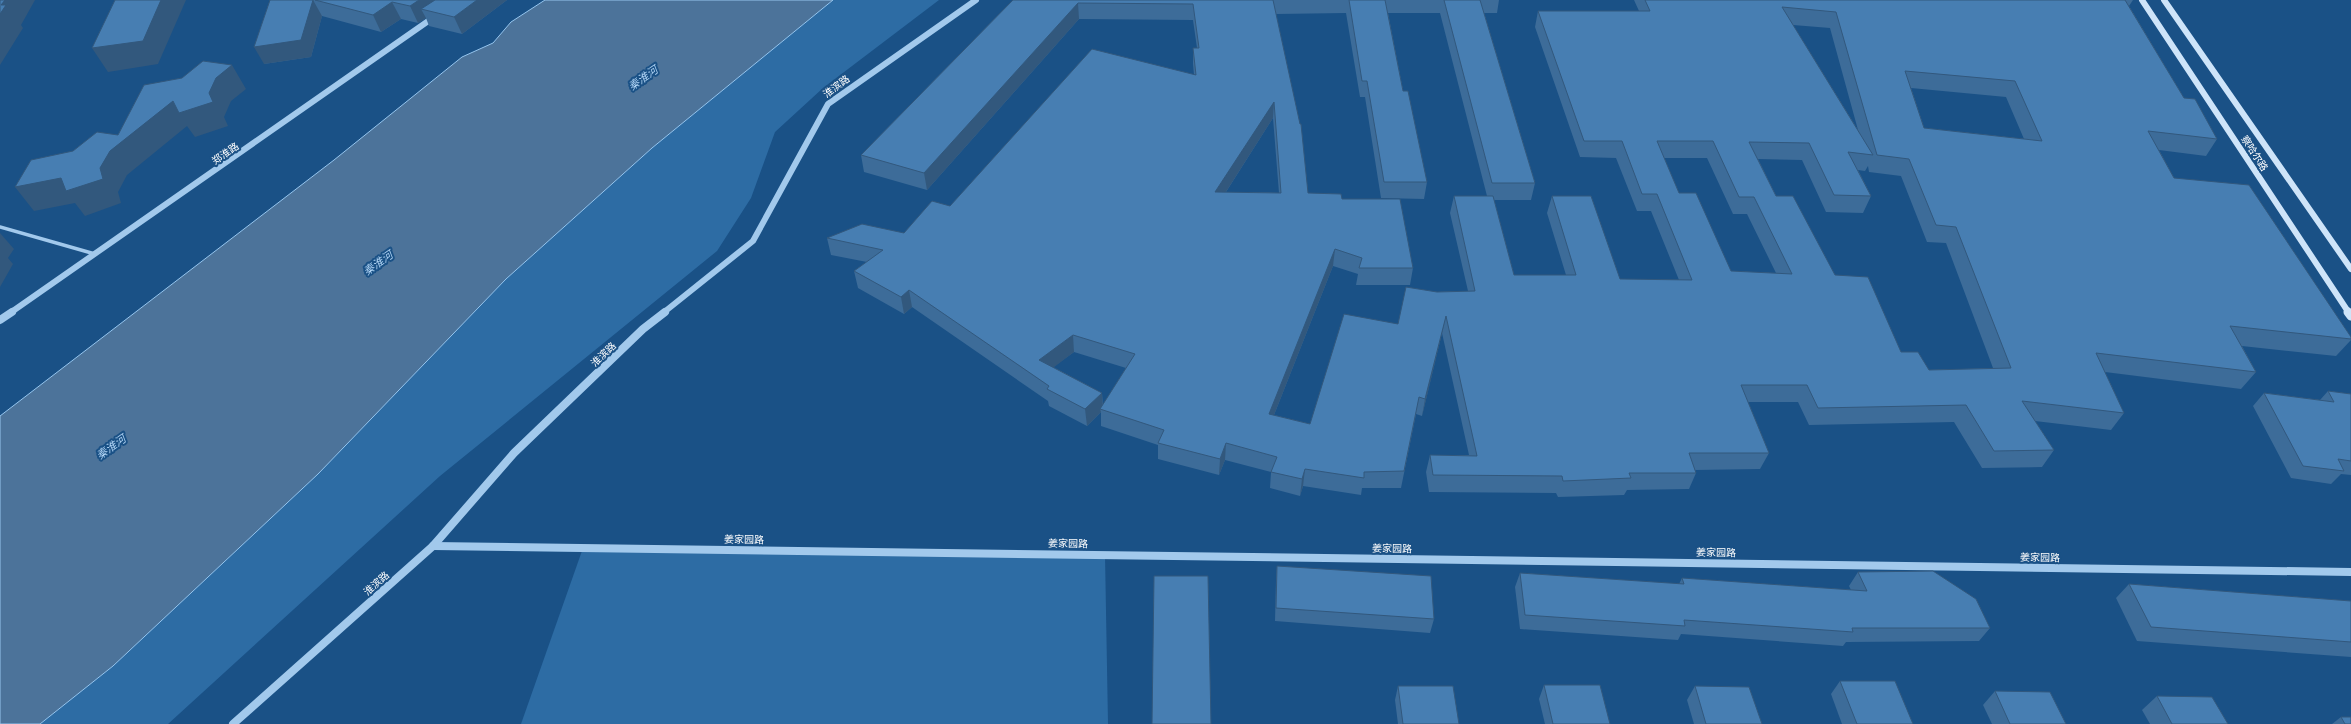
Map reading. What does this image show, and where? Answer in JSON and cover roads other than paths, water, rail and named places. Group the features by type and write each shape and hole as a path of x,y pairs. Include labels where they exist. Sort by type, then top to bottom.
{"main road":[{"name":"察哈尔路","path":"2142,0 2351,316"},
{"name":"察哈尔路","path":"2164,0 2351,269"}],"street":[{"name":"淮滨路","path":"233,724 433,546 514,453 637,334 753,241 828,104 976,0"},
{"name":"郑淮路","path":"0,320 440,14"},
{"path":"0,227 95,254"},
{"name":"姜家园路","path":"433,546 2351,572"}],"water":[{"name":"秦淮河","path":"545,0 833,0 652,148 506,279 318,474 113,666 40,724 0,724 0,416 334,160 462,57 493,43 511,22"}]}
